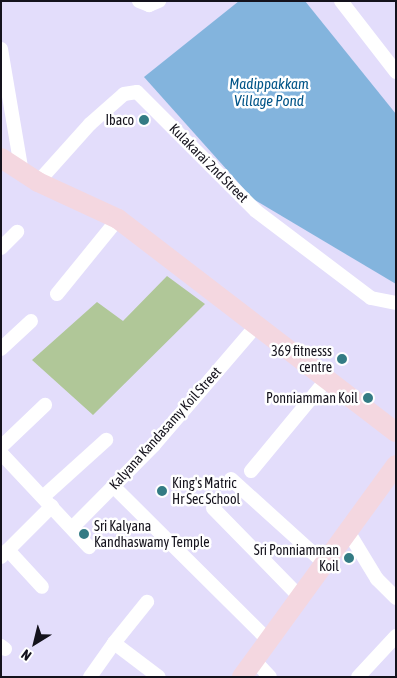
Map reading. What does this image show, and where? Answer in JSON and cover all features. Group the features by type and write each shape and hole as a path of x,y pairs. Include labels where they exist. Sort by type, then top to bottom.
{"main road":[{"path":"1,158 30,177 118,220 396,432"},
{"path":"242,677 255,661 267,639 349,533 396,464"}],"street":[{"path":"139,1 149,5 159,1"},
{"path":"341,1 396,72"},
{"path":"1,49 30,177"},
{"name":"Kulakarai 2nd Street","path":"30,177 124,94 137,92 256,211 371,298 396,303"},
{"path":"57,294 118,220"},
{"path":"1,248 18,232"},
{"path":"1,349 31,321"},
{"name":"Kalyana Kandasamy Koil Street","path":"72,528 113,486 256,326"},
{"path":"251,471 327,379"},
{"path":"1,447 45,405"},
{"path":"42,586 5,553 48,501 106,440"},
{"path":"1,453 48,501 89,547"},
{"path":"231,479 325,564"},
{"path":"113,486 267,639"},
{"path":"213,508 300,597"},
{"path":"349,533 377,579 396,598"},
{"path":"90,677 147,602"},
{"path":"358,677 396,636"},
{"path":"114,643 159,677"},
{"path":"255,661 270,677"}],"green space":[{"path":"167,276 205,304 93,415 32,360 97,302 123,321"}],"water":[{"name":"Madippakkam Village Pond","path":"239,1 305,1 396,114 396,284 253,199 144,77"}],"place":[{"name":"Ibaco","path":"144,120"},
{"name":"369 fitnesss centre","path":"342,359"},
{"name":"Ponniamman Koil","path":"368,398"},
{"name":"King's Matric Hr Sec School","path":"162,491"},
{"name":"Sri Kalyana Kandhaswamy Temple","path":"84,534"},
{"name":"Sri Ponniamman Koil","path":"349,558"}]}
